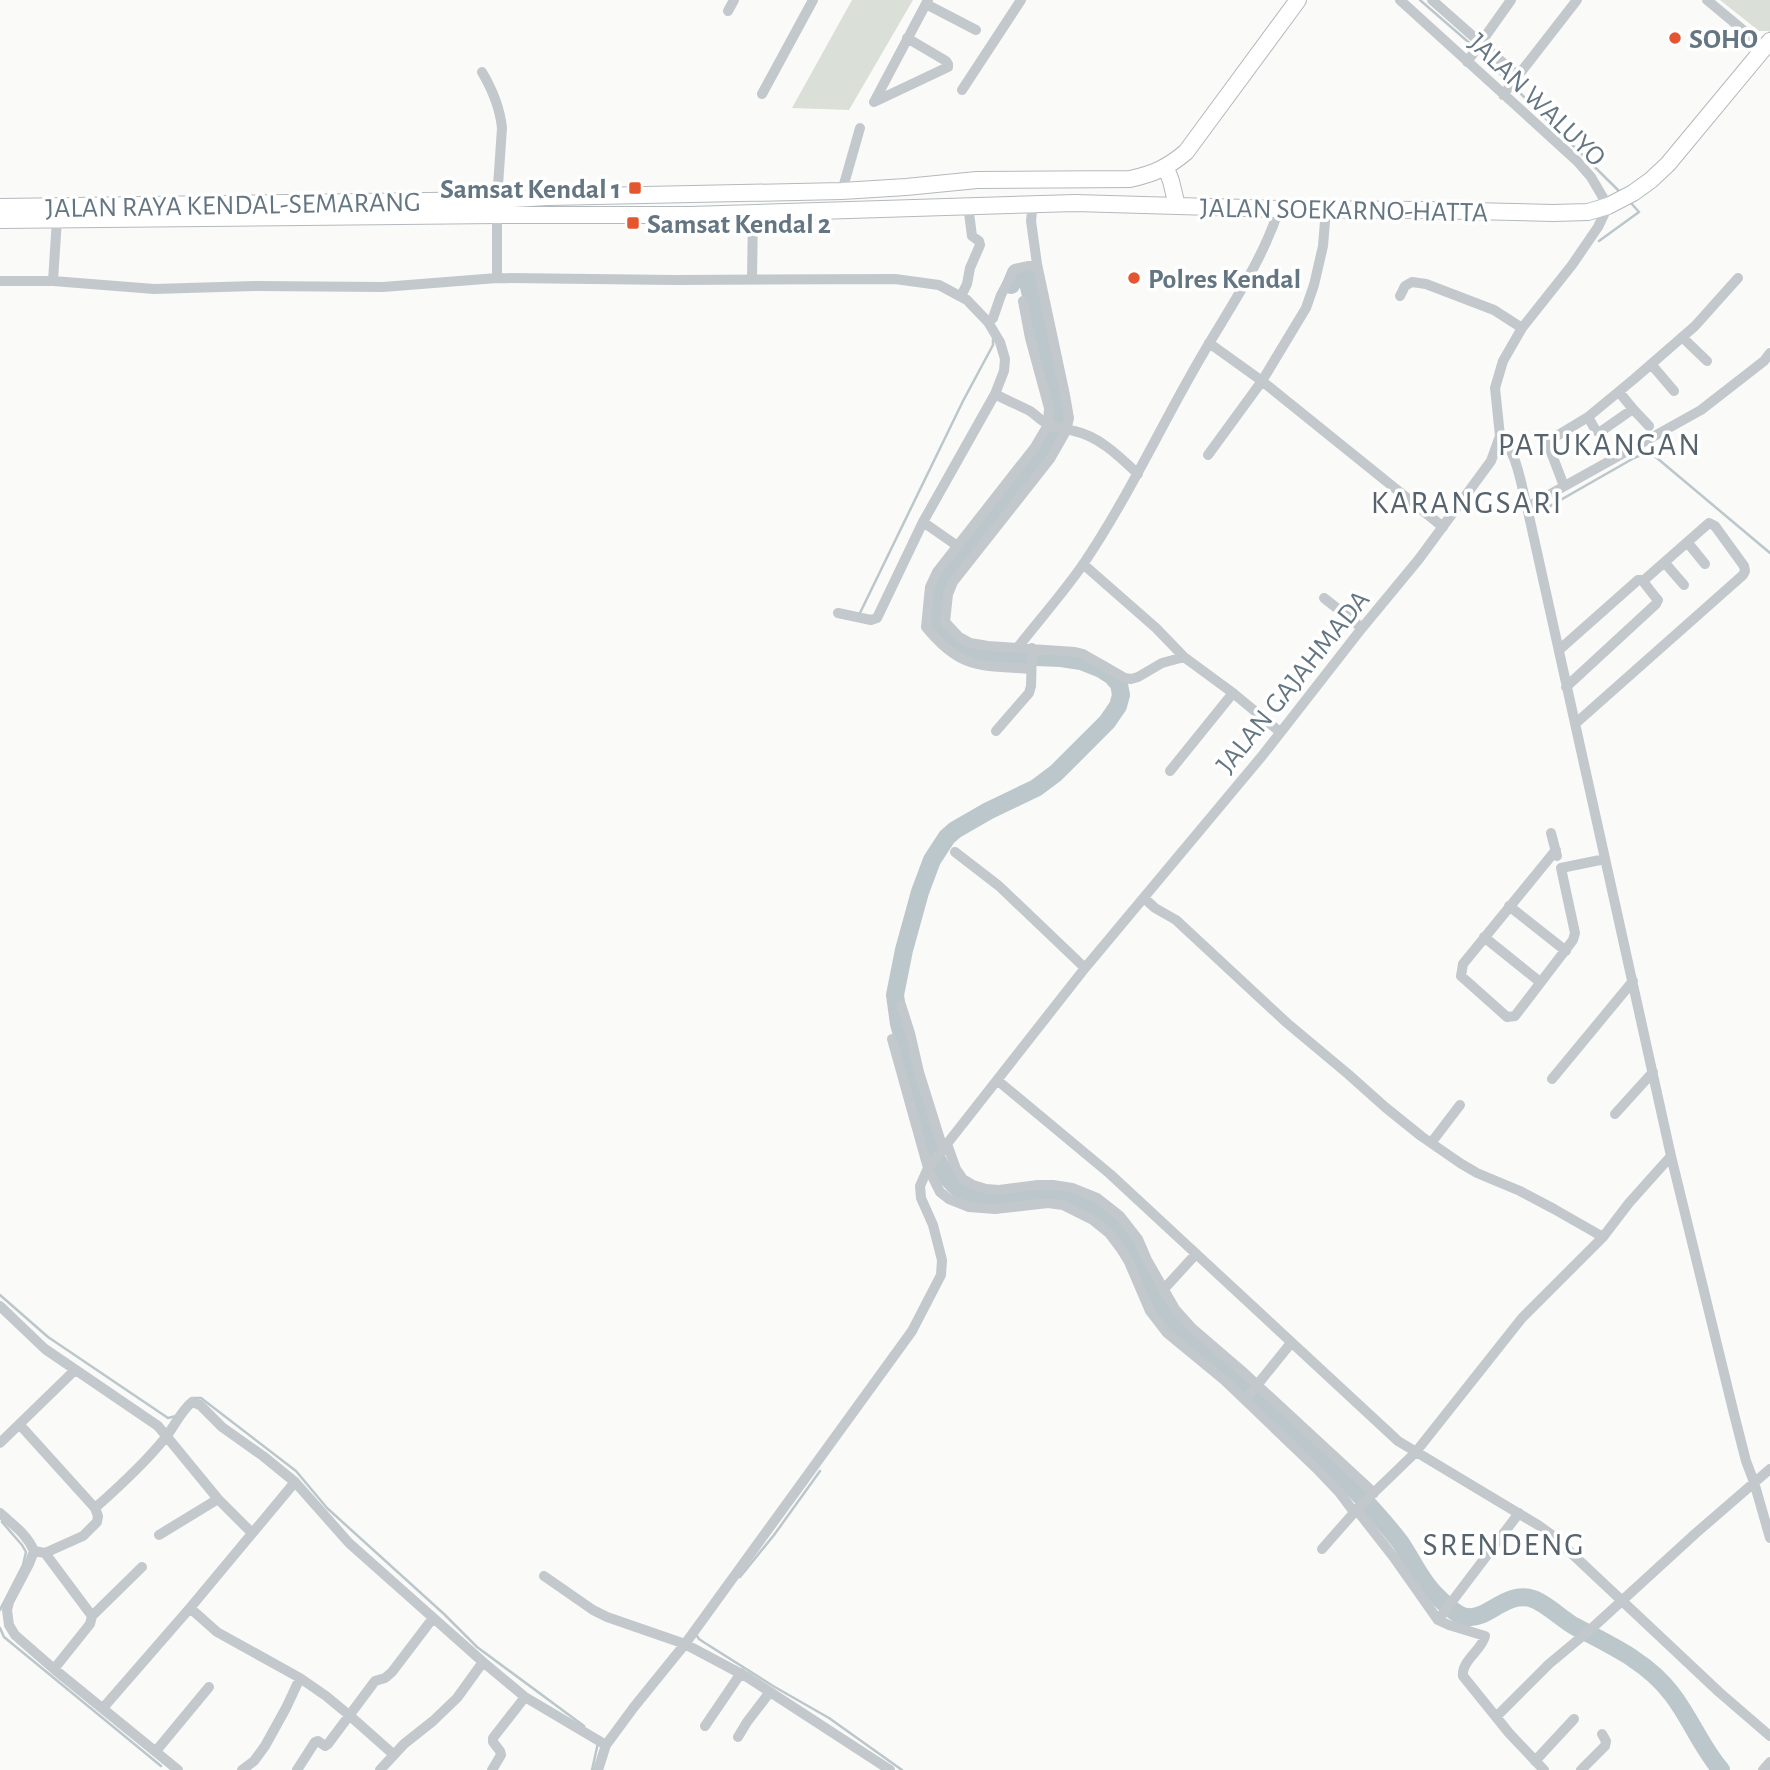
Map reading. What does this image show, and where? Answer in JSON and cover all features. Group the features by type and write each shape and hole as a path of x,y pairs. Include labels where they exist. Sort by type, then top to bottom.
{"highway":[{"path":"1177,206 1166,168 1186,152 1298,0"},
{"name":"JALAN SOEKARNO-HATTA","path":"847,211 1026,209 1094,204 1588,212 1612,204 1651,180 1668,164 1768,47"},
{"name":"JALAN SOEKARNO-HATTA","path":"886,188 977,180 1130,179 1166,168"},
{"name":"JALAN RAYA KENDAL-SEMARANG","path":"498,208 561,196 886,188"},
{"name":"JALAN RAYA KENDAL-SEMARANG","path":"0,207 238,211 498,208 690,215 847,211"},
{"name":"JALAN RAYA KENDAL-SEMARANG","path":"0,220 238,211"}],"street":[{"path":"728,11 734,0"},
{"path":"762,94 813,0"},
{"path":"962,90 1021,0"},
{"name":"JALAN WALUYO","path":"1400,0 1577,161 1612,204"},
{"path":"1432,0 1516,78"},
{"path":"1469,60 1511,0"},
{"path":"1505,93 1577,0"},
{"path":"1707,0 1768,47"},
{"path":"907,38 946,61 948,67 874,102 901,48 927,2 976,30"},
{"path":"482,72 491,88 502,128 497,278"},
{"path":"842,191 860,128"},
{"name":"JALAN GAJAHMADA","path":"932,1174 943,1148 1003,1085 1085,968 1149,903 1271,725 1362,628 1419,559 1491,461 1500,436 1495,388 1503,361 1522,328 1579,255 1612,204"},
{"path":"1026,209 1031,221 1034,265 1069,418 1035,447 937,572 930,587 928,626 936,640 950,653 963,660 977,665 1031,668"},
{"path":"1018,647 1083,564 1138,474 1209,343 1261,256 1279,209"},
{"path":"1208,455 1262,381 1306,308 1323,246 1326,209"},
{"path":"961,296 981,245 971,236 978,210"},
{"path":"752,280 753,214"},
{"path":"53,281 57,219"},
{"path":"990,326 1001,295 1016,269 1034,265"},
{"path":"0,281 53,281 154,289 255,286 383,287 497,278 895,279 935,284 961,296 990,326 1000,342 1005,359 1004,371 995,394 923,522 877,618 872,621 838,613"},
{"path":"1564,486 1549,443 1588,417 1695,326 1738,278"},
{"path":"1400,296 1405,286 1412,282 1426,284 1494,310 1522,328"},
{"path":"944,622 948,594 953,582 1050,459 1057,428 1030,338 1023,301"},
{"path":"1682,337 1707,361"},
{"path":"1209,343 1262,381 1443,527"},
{"path":"1527,507 1701,410 1770,354"},
{"path":"1651,364 1674,391"},
{"path":"1619,391 1649,426"},
{"path":"995,394 1057,428 1077,431 1106,444 1138,474"},
{"path":"1588,417 1596,431 1600,432 1633,409"},
{"path":"1500,436 1512,452 1527,507 1671,1156 1746,1461 1770,1538"},
{"path":"923,522 956,545"},
{"path":"1559,649 1638,580 1643,581 1665,563 1709,523 1713,524 1744,566 1743,575 1576,723"},
{"path":"1688,543 1705,564"},
{"path":"1665,563 1684,585"},
{"path":"1083,564 1156,628 1184,657 1271,725"},
{"path":"1566,687 1657,602 1643,581"},
{"path":"1324,598 1362,628"},
{"path":"928,626 944,622"},
{"path":"944,622 959,637 970,643 1075,652 1131,679 1162,663 1184,657"},
{"path":"996,731 1029,693 1031,650"},
{"path":"1170,771 1233,693"},
{"path":"1551,833 1556,850 1561,869 1575,933 1566,951 1515,1016 1507,1017 1461,976 1463,964 1556,850"},
{"path":"956,852 999,886 1085,968"},
{"path":"1561,869 1605,859"},
{"path":"1149,903 1176,920 1287,1023 1431,1143 1478,1173 1520,1191 1603,1237"},
{"path":"1509,906 1566,951"},
{"path":"1484,937 1540,982"},
{"path":"1552,1079 1633,981"},
{"path":"901,1004 943,1148 963,1179 972,1185 999,1190 1054,1185 1072,1188 1097,1198 1120,1216 1138,1239 1174,1309 1371,1495"},
{"path":"892,1039 932,1174 940,1192 948,1199 969,1207 995,1209 1048,1203 1063,1205 1093,1220 1109,1233 1121,1249 1150,1311 1167,1334 1247,1398 1320,1471 1356,1509 1440,1618 1449,1626 1485,1636 1462,1673 1544,1770"},
{"path":"1615,1114 1653,1072"},
{"path":"1003,1085 1110,1174 1398,1441 1552,1535 1719,1692 1770,1736"},
{"path":"1431,1143 1460,1105"},
{"path":"1322,1549 1356,1509 1415,1453 1522,1318 1603,1237 1671,1156"},
{"path":"598,1770 600,1742 634,1707 685,1644 912,1331 941,1275 942,1260 920,1186 932,1174"},
{"path":"1163,1290 1196,1254"},
{"path":"1,1309 45,1349 158,1426 218,1499 252,1533"},
{"path":"1247,1398 1291,1343"},
{"path":"0,1443 75,1370"},
{"path":"95,1508 118,1488 167,1436 184,1409 192,1402 196,1403 209,1412 222,1427 295,1482 340,1534 482,1662 526,1696 600,1742"},
{"path":"20,1425 95,1508 98,1516 97,1522 83,1536 40,1552 29,1564 9,1602 7,1616 15,1635 178,1770"},
{"path":"1497,1716 1549,1664 1770,1469"},
{"path":"103,1708 295,1482"},
{"path":"159,1535 218,1499"},
{"path":"0,1513 40,1552 92,1616"},
{"path":"1440,1618 1519,1513"},
{"path":"54,1669 90,1624 92,1616 142,1567"},
{"path":"544,1576 607,1616 685,1644 741,1674 890,1770"},
{"path":"190,1608 217,1632 300,1678 349,1715 393,1754"},
{"path":"297,1770 315,1742 325,1746 328,1744 375,1682 392,1672 433,1618"},
{"path":"380,1770 393,1754 457,1698 482,1662"},
{"path":"705,1726 741,1674"},
{"path":"242,1770 254,1761 265,1746 300,1678"},
{"path":"156,1751 209,1687"},
{"path":"738,1738 770,1692"},
{"path":"492,1770 501,1755 493,1738 526,1696"},
{"path":"1535,1761 1574,1719"},
{"path":"1581,1770 1605,1746 1602,1734"},
{"path":"1763,1770 1770,1762"}],"shaded area":[{"path":"852,0 913,0 849,110 792,108"},
{"path":"1720,0 1770,0 1770,33 1759,31"}],"waterway":[{"path":"1420,0 1474,47"},
{"path":"1478,51 1508,82"},
{"path":"1513,86 1620,192"},
{"path":"1599,241 1639,212 1630,202"},
{"path":"1011,285 1016,273 1025,271 1055,392 1057,424 1044,450 982,525 952,568 941,590 936,610 936,628 966,649 988,655 1081,661 1112,676 1119,684 1121,695 1118,706 1107,722 1056,773 1036,788 988,811 947,837 932,860 920,892 895,995 899,1024 933,1150 943,1171 953,1184 965,1193 978,1197 1053,1193 1092,1206 1105,1215 1126,1239 1166,1316 1176,1329 1227,1369 1346,1481 1393,1533 1426,1583 1447,1605 1459,1614 1475,1617 1514,1598 1533,1599 1574,1626 1626,1654 1661,1682 1678,1702 1707,1752 1721,1770"},
{"path":"859,615 993,345 993,339"},
{"path":"1536,514 1634,458 1651,453 1770,553"},
{"path":"0,1295 48,1337 168,1418 176,1416"},
{"path":"192,1398 201,1398 296,1471 327,1508 477,1647 584,1726"},
{"path":"740,1577 820,1471"},
{"path":"0,1610 23,1565 26,1552 2,1522"},
{"path":"0,1628 4,1637 161,1766"},
{"path":"697,1636 773,1686 829,1718 902,1770"},
{"path":"592,1770 598,1743"}],"place":[{"name":"SOHO","path":"1675,38"},
{"name":"Samsat Kendal 1","path":"635,188"},
{"name":"Samsat Kendal 2","path":"633,223"},
{"name":"Polres Kendal","path":"1134,278"}],"district":[{"name":"PATUKANGAN","path":"1600,444"},
{"name":"KARANGSARI","path":"1467,502"},
{"name":"SRENDENG","path":"1504,1544"}]}
